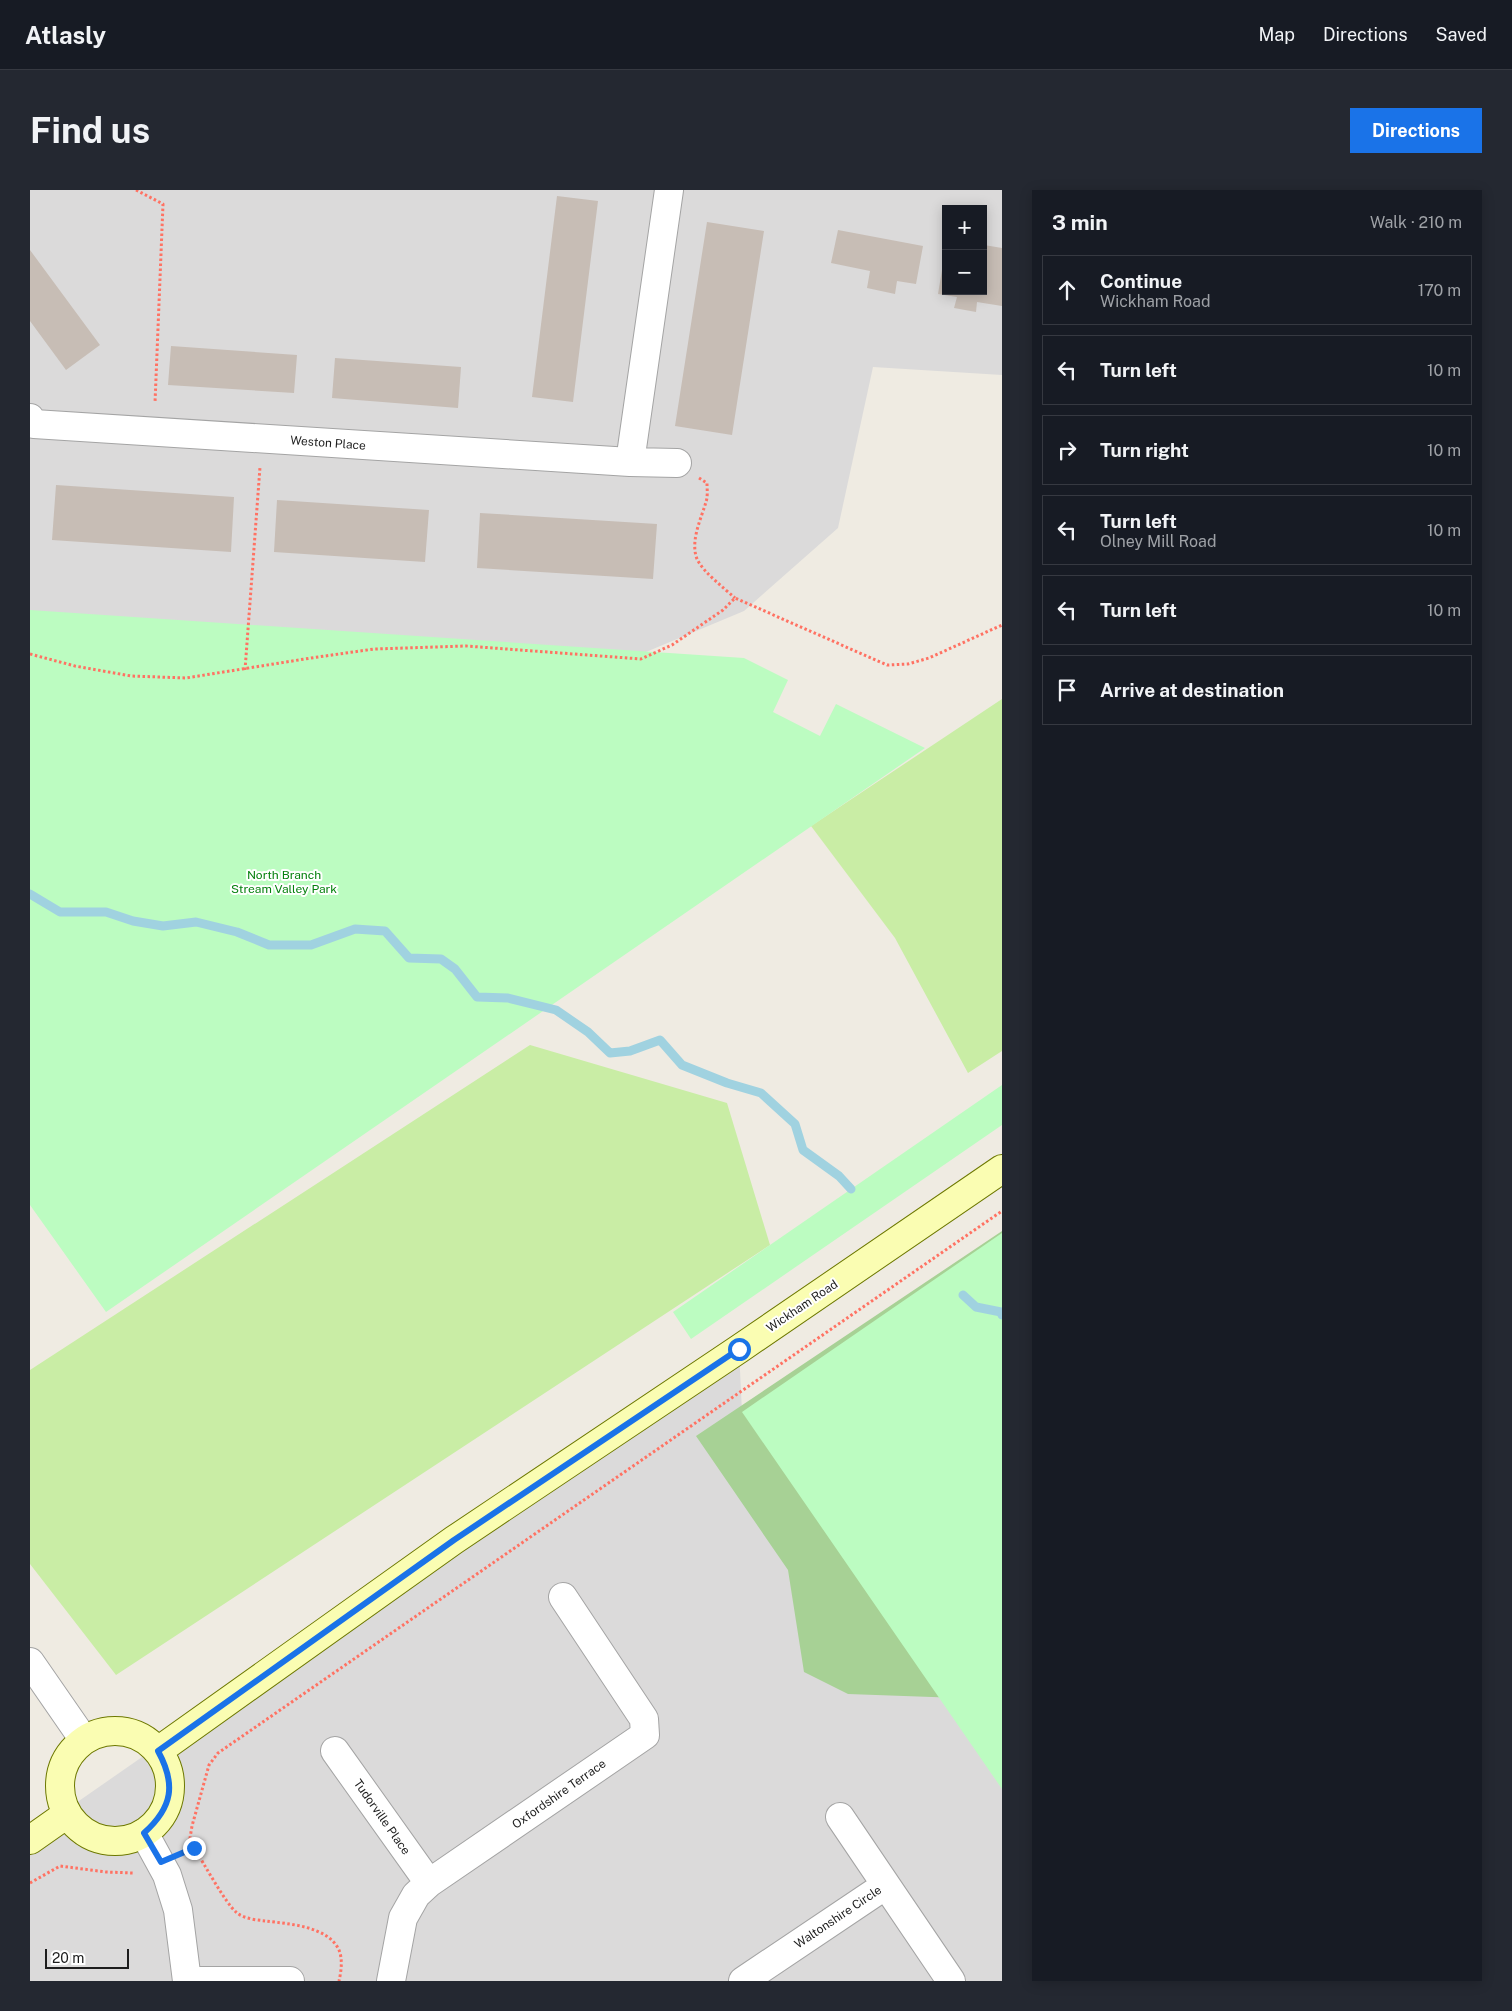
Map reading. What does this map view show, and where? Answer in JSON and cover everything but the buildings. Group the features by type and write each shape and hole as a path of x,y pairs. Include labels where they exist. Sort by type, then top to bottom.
{"street":[{"path":"630,462 669,190"},
{"name":"Weston Place","path":"30,418 34,424 630,462 677,463"},
{"name":"Wickham Road","path":"158,1751 454,1540 739,1349 1002,1169"},
{"name":"Oxfordshire Terrace","path":"391,1981 403,1918 416,1895 429,1884 644,1735 644,1719 563,1598"},
{"path":"30,1662 84,1740"},
{"path":"123,1731 142,1738 158,1751 167,1768 170,1786 167,1804 158,1820 144,1833 128,1840 111,1841 93,1837 78,1828 67,1814 60,1794 61,1774 69,1755 84,1740 103,1732 123,1731"},
{"name":"Tudorville Place","path":"335,1752 429,1884"},
{"path":"30,1840 67,1814"},
{"path":"840,1817 886,1885"},
{"path":"144,1833 167,1874 178,1910 187,1981 290,1981"},
{"name":"Waltonshire Circle","path":"743,1981 886,1885 951,1981"}],"path":[{"path":"136,190 163,204 154,431"},
{"path":"245,670 262,439"},
{"path":"677,463 707,483 707,500 698,526 695,546 698,559 712,577 735,598 887,665 908,664 929,658 1002,626"},
{"path":"30,654 75,666 131,676 186,678 374,649 466,646 641,659 672,645 723,610 735,598"},
{"path":"339,1981 341,1966 339,1951 331,1940 318,1932 294,1925 250,1919 237,1913 194,1848 190,1838 192,1826 209,1765 218,1753 1002,1211"},
{"path":"30,1883 60,1866 106,1872 137,1873 194,1848"}],"shaded area":[{"path":"30,190 1002,190 1002,375 873,367 838,528 744,611 634,657 30,629"},
{"path":"739,1349 742,1412 1002,1784 1002,1981 30,1981 30,1835 454,1540"}],"green space":[{"name":"North Branch Stream Valley Park","path":"30,610 744,658 788,680 773,712 820,736 836,704 925,748 106,1312 30,1205"},
{"path":"1002,699 1002,1051 968,1073 895,938 811,826"},
{"path":"530,1045 727,1103 770,1245 116,1675 30,1564 30,1370"},
{"path":"1002,1085 1002,1125 691,1339 673,1312"},
{"path":"1002,1231 1002,1769 960,1698 848,1694 804,1672 788,1570 696,1436"},
{"path":"1002,1233 1002,1789 742,1412"}],"waterway":[{"path":"30,894 60,912 106,912 133,921 163,926 196,922 237,932 269,945 311,945 355,929 385,931 409,958 441,959 455,969 477,997 508,998 556,1010 588,1032 610,1053 630,1051 660,1040 682,1065 727,1083 761,1093 795,1124 803,1150 839,1176 851,1189"},
{"path":"963,1295 976,1307 1001,1312 1002,1315"}],"route":[{"path":"194,1848 161,1862 144,1833 158,1820 167,1804 170,1786 167,1768 158,1751 454,1540 739,1349"}]}
